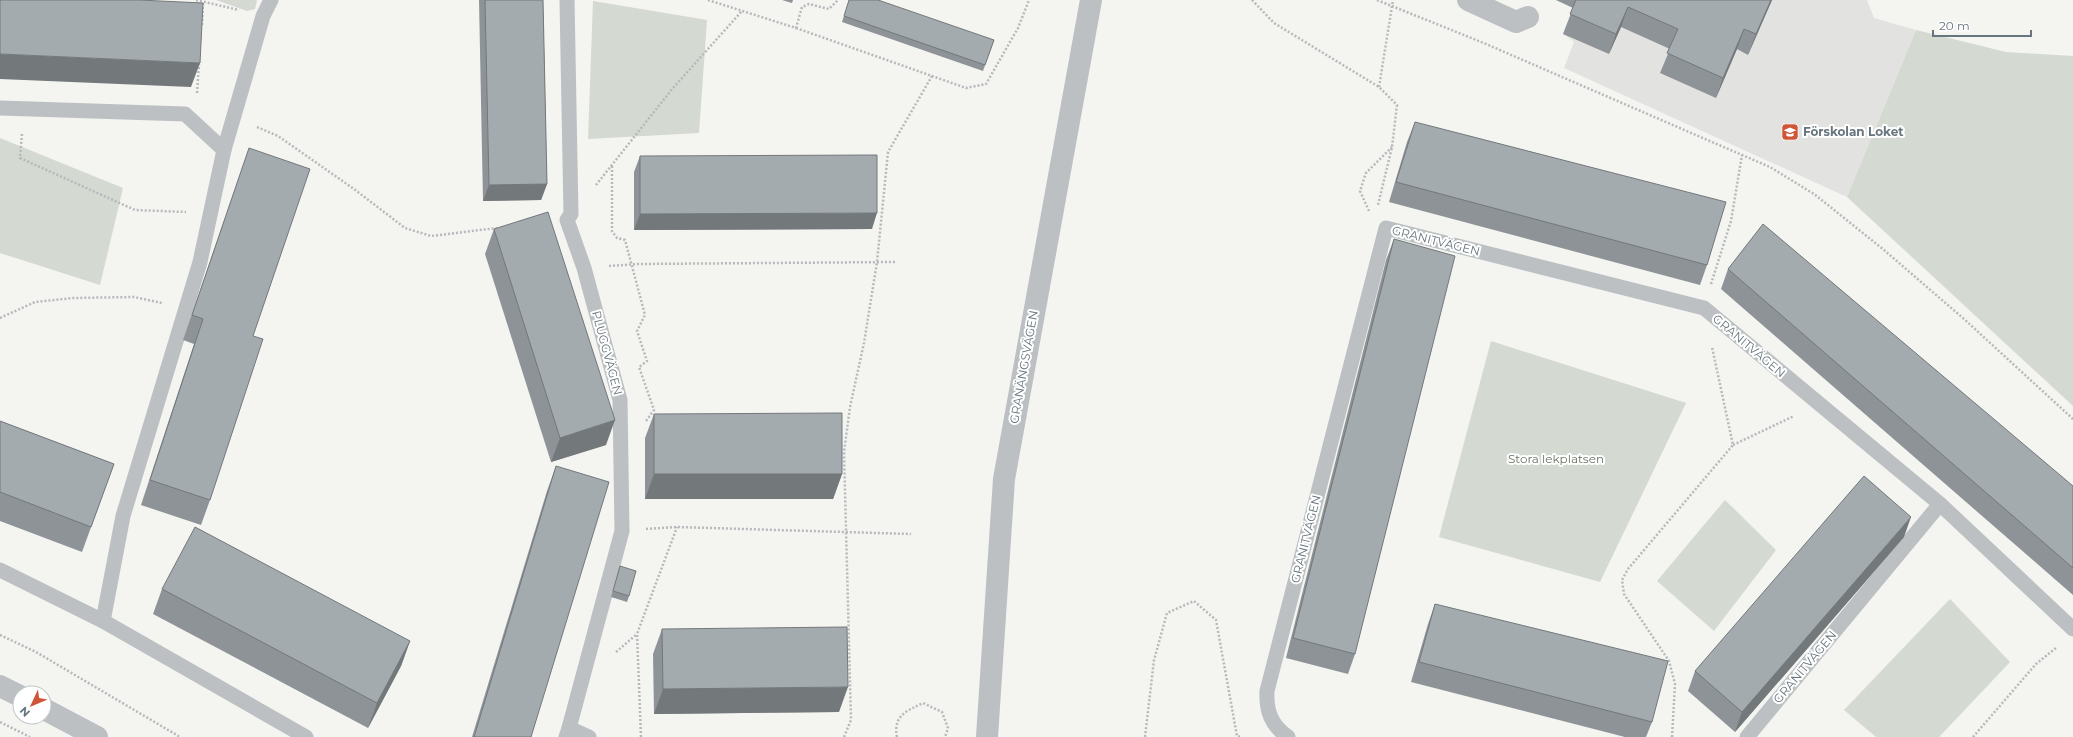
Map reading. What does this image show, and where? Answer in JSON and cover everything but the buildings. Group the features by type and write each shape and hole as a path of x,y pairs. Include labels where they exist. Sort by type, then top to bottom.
{"street":[{"name":"GRANÄNGSVÄGEN","path":"987,737 1004,479 1091,0"},
{"path":"1468,0 1516,22 1528,16"},
{"path":"0,686 12,692"},
{"path":"52,713 97,737"}],"lane":[{"path":"103,620 123,516 200,262 224,150 235,118 263,16 271,0"},
{"name":"PLUGGVÄGEN","path":"567,0 571,214 567,220 584,268 620,400 622,531 567,733 589,737"},
{"path":"0,108 186,114 224,150"},
{"name":"GRANITVÄGEN","path":"1288,737 1270,718 1266,706 1268,691 1386,228 1704,308 1940,504 2073,630"},
{"name":"GRANITVÄGEN","path":"1747,737 1940,504"},
{"path":"0,570 103,620 306,737"}],"path":[{"path":"196,0 263,16"},
{"path":"708,0 796,28 966,88 986,84 1018,28 1029,0"},
{"path":"796,28 802,7 809,4 829,8 838,0"},
{"path":"1252,0 1274,23 1379,87 1397,105 1392,147 1378,202"},
{"path":"1377,0 1486,44 1770,167 1814,194 1884,250 1958,314 2073,419"},
{"path":"1379,87 1393,0"},
{"path":"201,32 204,2"},
{"path":"571,214 612,166 673,88 742,11"},
{"path":"195,123 199,62"},
{"path":"844,737 851,720 844,452 850,407 864,343 877,262 888,152 932,76"},
{"path":"23,109 20,158 136,210 210,213"},
{"path":"235,118 278,136 354,189 405,228 431,236 499,228"},
{"path":"1386,228 1370,213 1360,191 1366,173 1392,147"},
{"path":"1733,445 1704,308 1732,220 1742,155"},
{"path":"612,166 612,231 617,238 625,240 645,315 637,331 647,361 639,367 654,410 645,422 635,427 620,430"},
{"path":"584,268 632,264 897,262"},
{"path":"0,318 35,302 73,298 134,297 186,309"},
{"path":"1672,737 1675,684 1669,661 1624,594 1622,580 1628,569 1733,445 1819,404"},
{"path":"641,737 637,634 677,527"},
{"path":"622,531 677,527 911,534"},
{"path":"1145,737 1154,660 1167,613 1194,601 1216,620 1238,736 1242,737"},
{"path":"0,635 36,652 180,737"},
{"path":"1973,737 2036,664 2061,644"},
{"path":"897,737 895,728 903,712 923,703 942,712 948,728 945,737"},
{"path":"0,723 30,737"}],"shaded area":[{"name":"Förskolan Loket","path":"1556,0 1867,0 1874,18 1916,30 1847,197 1564,68 1574,42 1563,34 1574,8"}],"green space":[{"path":"216,0 257,0 255,9 247,11"},
{"path":"593,1 707,20 699,133 588,139"},
{"path":"1916,30 2006,52 2073,56 2073,406 1847,197"},
{"path":"0,138 123,188 100,285 0,253"},
{"name":"Stora lekplatsen","path":"1491,341 1686,403 1600,582 1439,537"},
{"path":"1725,500 1776,550 1714,631 1657,581"},
{"path":"1950,599 2010,662 1939,737 1876,737 1844,710"}],"place":[{"name":"Förskolan Loket","path":"1790,132"}]}
